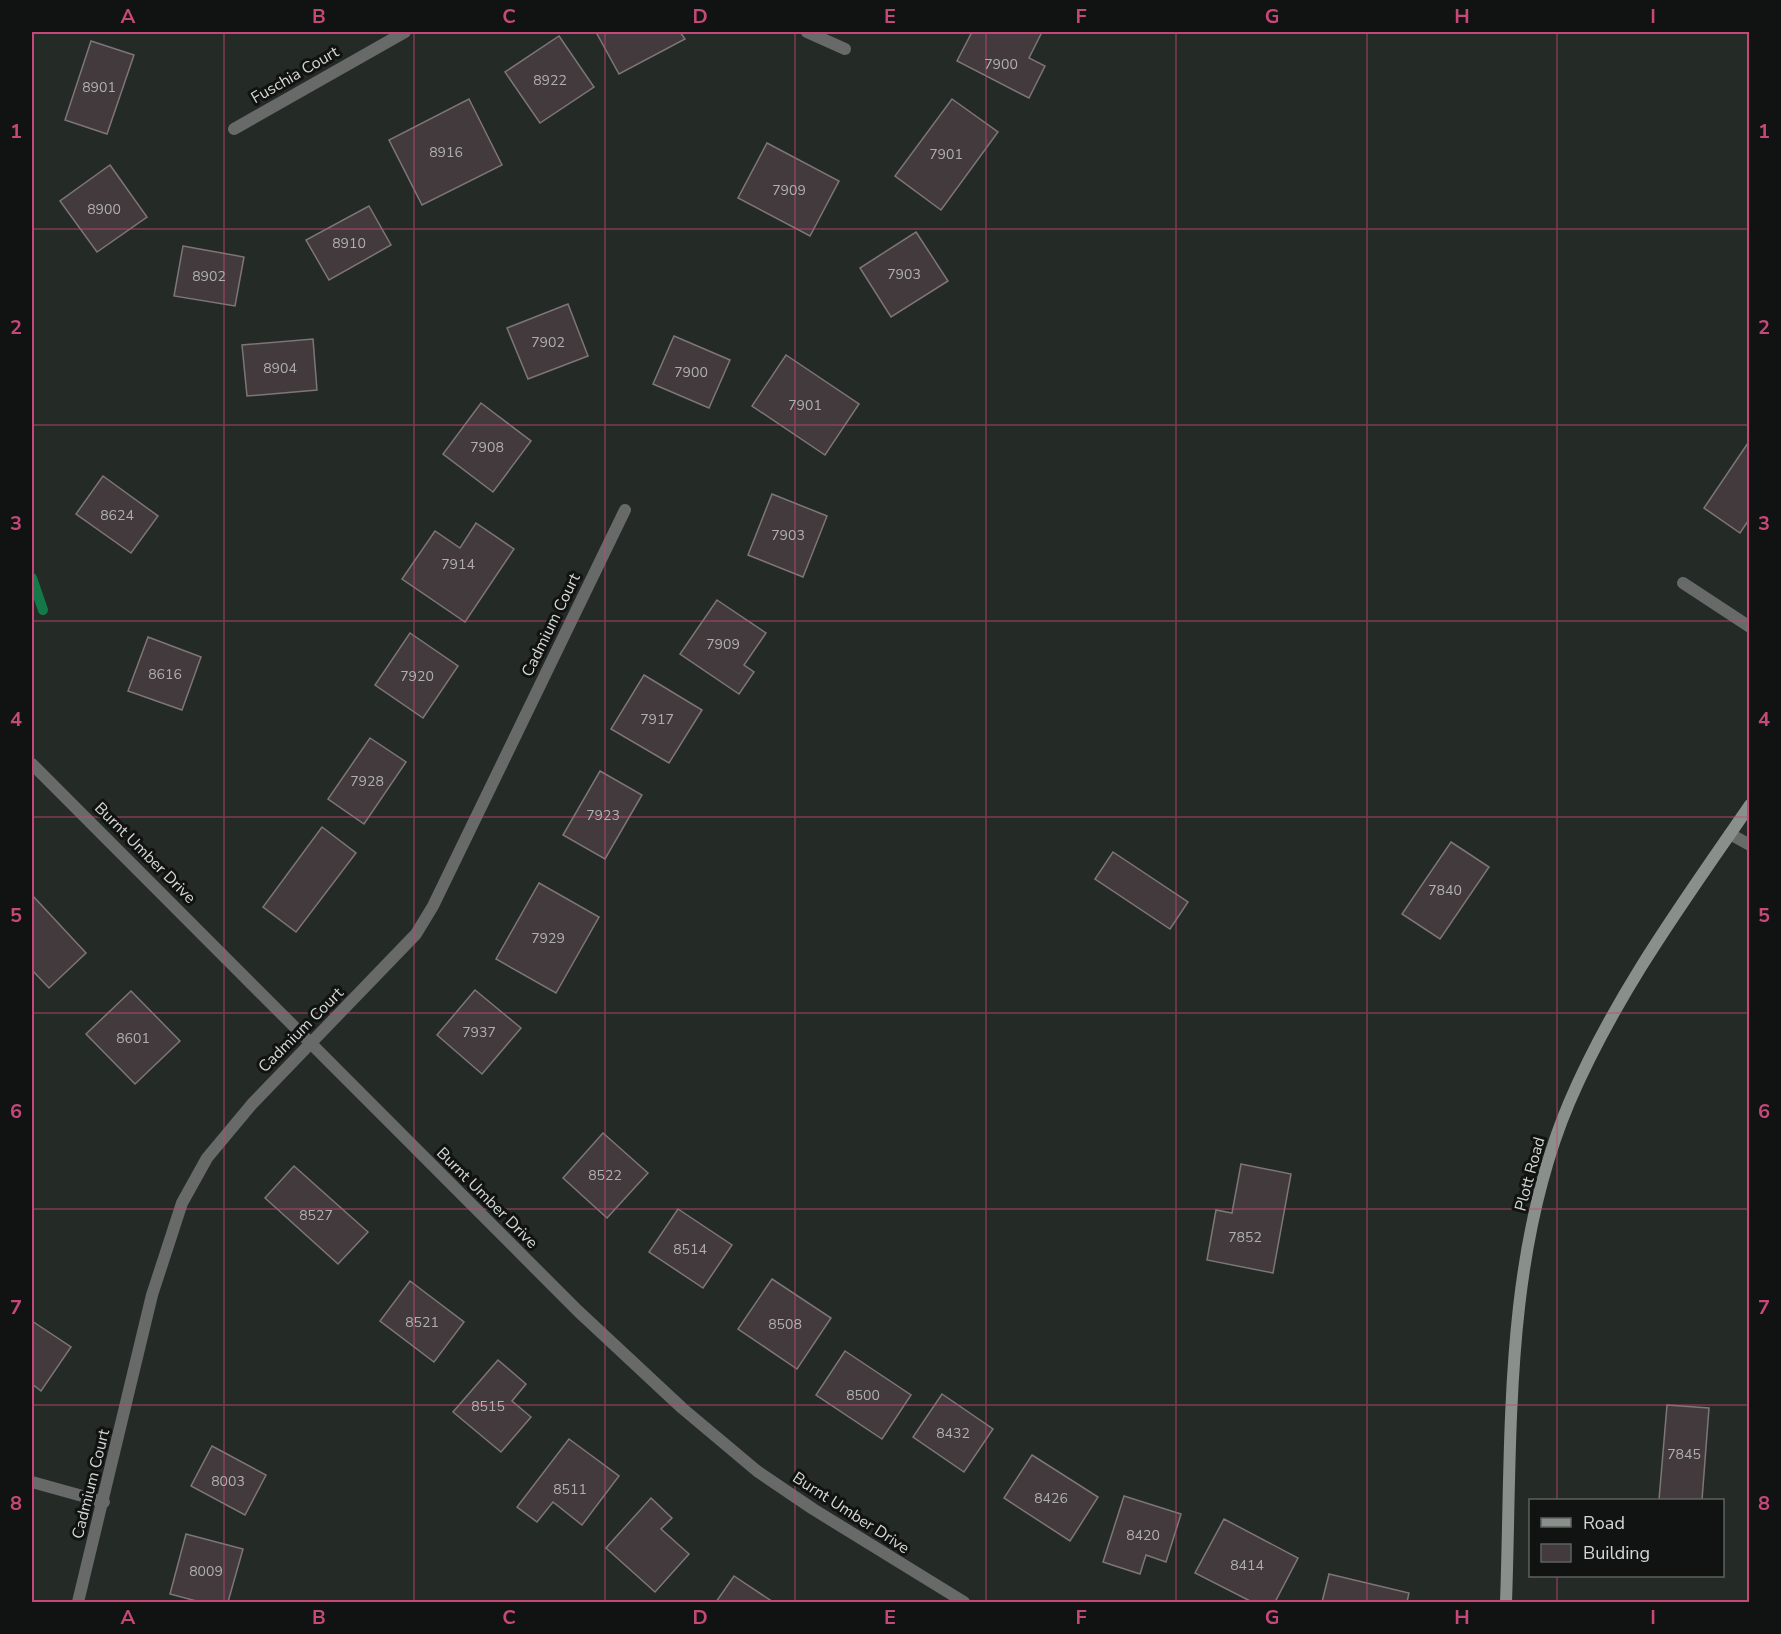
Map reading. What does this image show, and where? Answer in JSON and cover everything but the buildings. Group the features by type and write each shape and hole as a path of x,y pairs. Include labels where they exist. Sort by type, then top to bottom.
{"street":[{"name":"Fuschia Court","path":"234,129 405,32"},
{"path":"807,32 845,49"},
{"name":"Cadmium Court","path":"78,1602 104,1502 152,1295 182,1203 207,1158 252,1104 392,961 416,934 434,906 625,510"},
{"path":"1683,583 1749,627"},
{"name":"Burnt Umber Drive","path":"32,764 578,1311 682,1408 757,1471 803,1503 964,1602"},
{"name":"Plott Road","path":"1506,1602 1517,1320 1527,1256 1546,1169 1569,1103 1608,1022 1658,938 1749,805"},
{"path":"1730,834 1749,845"},
{"path":"32,1482 104,1502"}],"waterway":[{"path":"32,578 43,610"}]}
